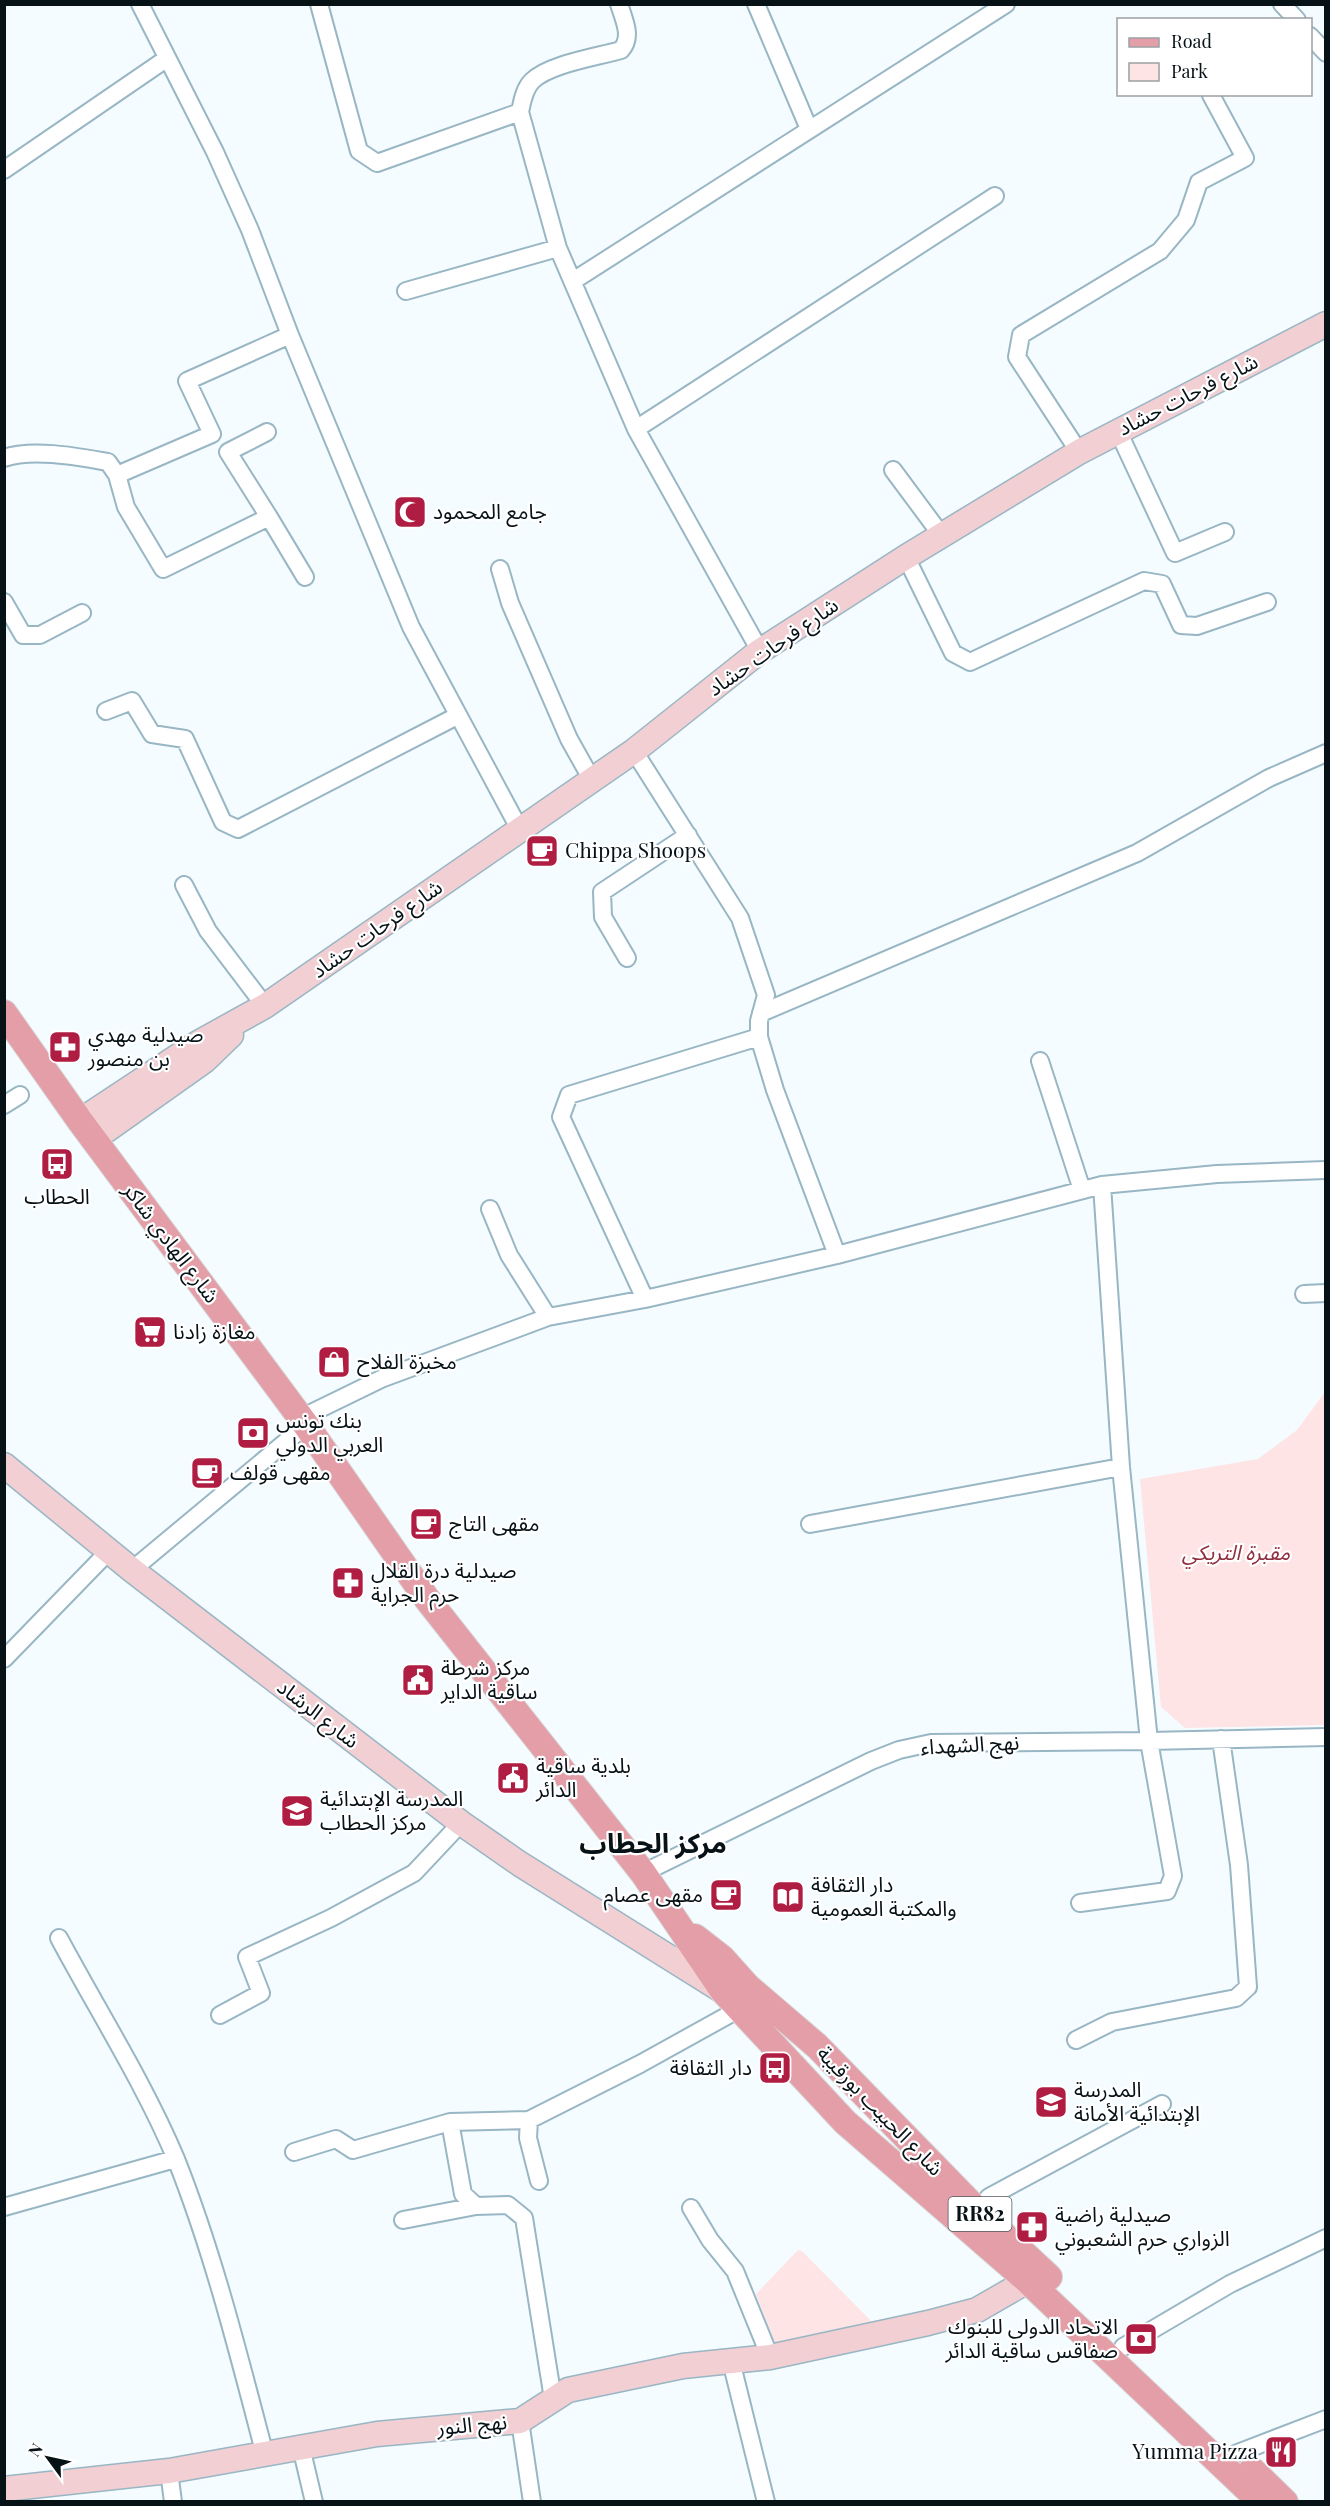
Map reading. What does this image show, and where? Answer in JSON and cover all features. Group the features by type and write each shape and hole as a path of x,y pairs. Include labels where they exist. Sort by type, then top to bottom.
{"main road":[{"name":"شارع الهادي شاكر","path":"4,1013 87,1130 304,1422 427,1599 643,1873"},
{"name":"شارع الحبيب بورقيبة","path":"643,1873 678,1924 712,1960 738,1995 845,2122 1123,2346 1285,2502"},
{"name":"شارع الحبيب بورقيبة","path":"738,1995 817,2046 978,2211 1036,2276 1261,2502"}],"street":[{"path":"140,4 215,152 250,230 290,335 411,627 520,830"},
{"path":"320,4 359,151 377,163 520,112"},
{"path":"619,4 628,39 625,46 621,50 557,67 532,80 520,112 558,248 636,429 760,651"},
{"path":"756,4 809,129"},
{"path":"573,281 1006,4"},
{"path":"1282,4 1295,18"},
{"path":"1312,37 1326,53"},
{"path":"4,170 166,59"},
{"path":"1079,452 1017,357 1021,335 1160,251 1186,220 1199,182 1245,158 1212,96"},
{"path":"636,429 995,196"},
{"path":"406,291 558,248"},
{"name":"شارع فرحات حشاد","path":"87,1130 204,1061 257,1011 634,751 760,651 906,557 1079,452 1326,324"},
{"path":"117,475 212,434 187,381 290,335"},
{"path":"1118,431 1175,553 1225,532"},
{"path":"267,432 228,452 305,577"},
{"path":"4,458 17,454 76,456 108,462 117,475 126,507 164,568 269,517"},
{"path":"893,470 942,536"},
{"path":"906,557 953,652 970,662 1144,581 1162,584 1181,625 1197,626 1266,602"},
{"path":"500,569 510,603 569,739 592,780"},
{"path":"4,602 24,635 40,635 82,613"},
{"path":"106,711 132,701 152,734 185,739 223,822 238,829 457,716"},
{"path":"634,751 740,918 766,995 761,1013 759,1037 775,1090 837,1255"},
{"path":"761,1013 1137,853 1269,778 1326,753"},
{"path":"627,958 603,917 602,891 688,835"},
{"path":"184,885 208,931 257,1011"},
{"path":"645,1299 561,1117 569,1095 759,1037"},
{"path":"1040,1060 1082,1190"},
{"path":"4,1105 20,1095"},
{"path":"132,1570 304,1422 381,1378 548,1317 645,1299 837,1255 1102,1185 1217,1174 1326,1170"},
{"path":"1080,1903 1167,1891 1173,1876 1149,1741 1121,1467 1102,1185"},
{"path":"490,1209 509,1255 548,1317"},
{"path":"1304,1294 1326,1293"},
{"name":"شارع الرشاد","path":"4,1465 132,1570 461,1823 520,1864 647,1943 738,1995"},
{"path":"810,1524 1121,1467"},
{"path":"4,1659 109,1551"},
{"name":"نهج الشهداء","path":"643,1873 871,1761 900,1750 931,1743 1326,1737"},
{"path":"1076,2040 1112,2022 1236,1998 1248,1987 1239,1865 1221,1739"},
{"path":"219,2015 261,1993 247,1957 331,1918 414,1873 461,1823"},
{"path":"59,1938 136,2079 175,2159 232,2330 265,2455"},
{"name":"شارع الرشاد","path":"647,1943 712,1960"},
{"path":"294,2152 336,2139 353,2150 450,2122 529,2120 640,2064 738,1995"},
{"path":"978,2211 989,2197 1162,2104"},
{"path":"529,2120 528,2138 539,2181"},
{"path":"450,2122 463,2194 476,2206"},
{"path":"4,2207 175,2159"},
{"path":"403,2220 476,2206 508,2205 524,2218 553,2399"},
{"path":"691,2208 710,2240 735,2271 770,2357"},
{"path":"1123,2346 1230,2284 1326,2238"},
{"name":"نهج النور","path":"20,2492 169,2471 377,2434 520,2421 568,2390 683,2366 770,2357 928,2324 977,2310 1036,2276"},
{"path":"731,2361 766,2502"},
{"path":"1235,2454 1326,2419"},
{"path":"520,2421 532,2502"},
{"path":"301,2447 314,2502"},
{"path":"169,2471 173,2502"}],"green space":[{"name":"مقبرة التريكي","path":"1325,1392 1325,1725 1185,1728 1161,1707 1140,1479 1258,1459 1297,1430"},
{"path":"798,2250 802,2251 876,2326 776,2346 756,2294"}],"place":[{"name":"جامع المحمود","path":"410,512"},
{"name":"Chippa Shoops","path":"542,851"},
{"name":"صيدلية مهدي بن منصور","path":"65,1047"},
{"name":"الحطاب","path":"57,1164"},
{"name":"مغازة زادنا","path":"150,1332"},
{"name":"مخبزة الفلاح","path":"334,1362"},
{"name":"بنك تونس العربي الدولي","path":"253,1433"},
{"name":"مقهى قولف","path":"207,1473"},
{"name":"مقهى التاج","path":"426,1524"},
{"name":"صيدلية درة القلال حرم الجراية","path":"348,1583"},
{"name":"مركز شرطة ساقية الداير","path":"418,1680"},
{"name":"بلدية ساقية الدائر","path":"513,1778"},
{"name":"المدرسة الإبتدائية مركز الحطاب","path":"297,1811"},
{"name":"مقهى عصام","path":"726,1895"},
{"name":"دار الثقافة والمكتبة العمومية","path":"788,1897"},
{"name":"دار الثقافة","path":"775,2068"},
{"name":"المدرسة الإبتدائية الأمانة","path":"1051,2102"},
{"name":"صيدلية راضية الزواري حرم الشعبوني","path":"1032,2227"},
{"name":"الاتحاد الدولي للبنوك صفاقس ساقية الدائر","path":"1141,2339"},
{"name":"Yumma Pizza","path":"1281,2452"}],"district":[{"name":"مركز الحطاب","path":"653,1844"}]}
